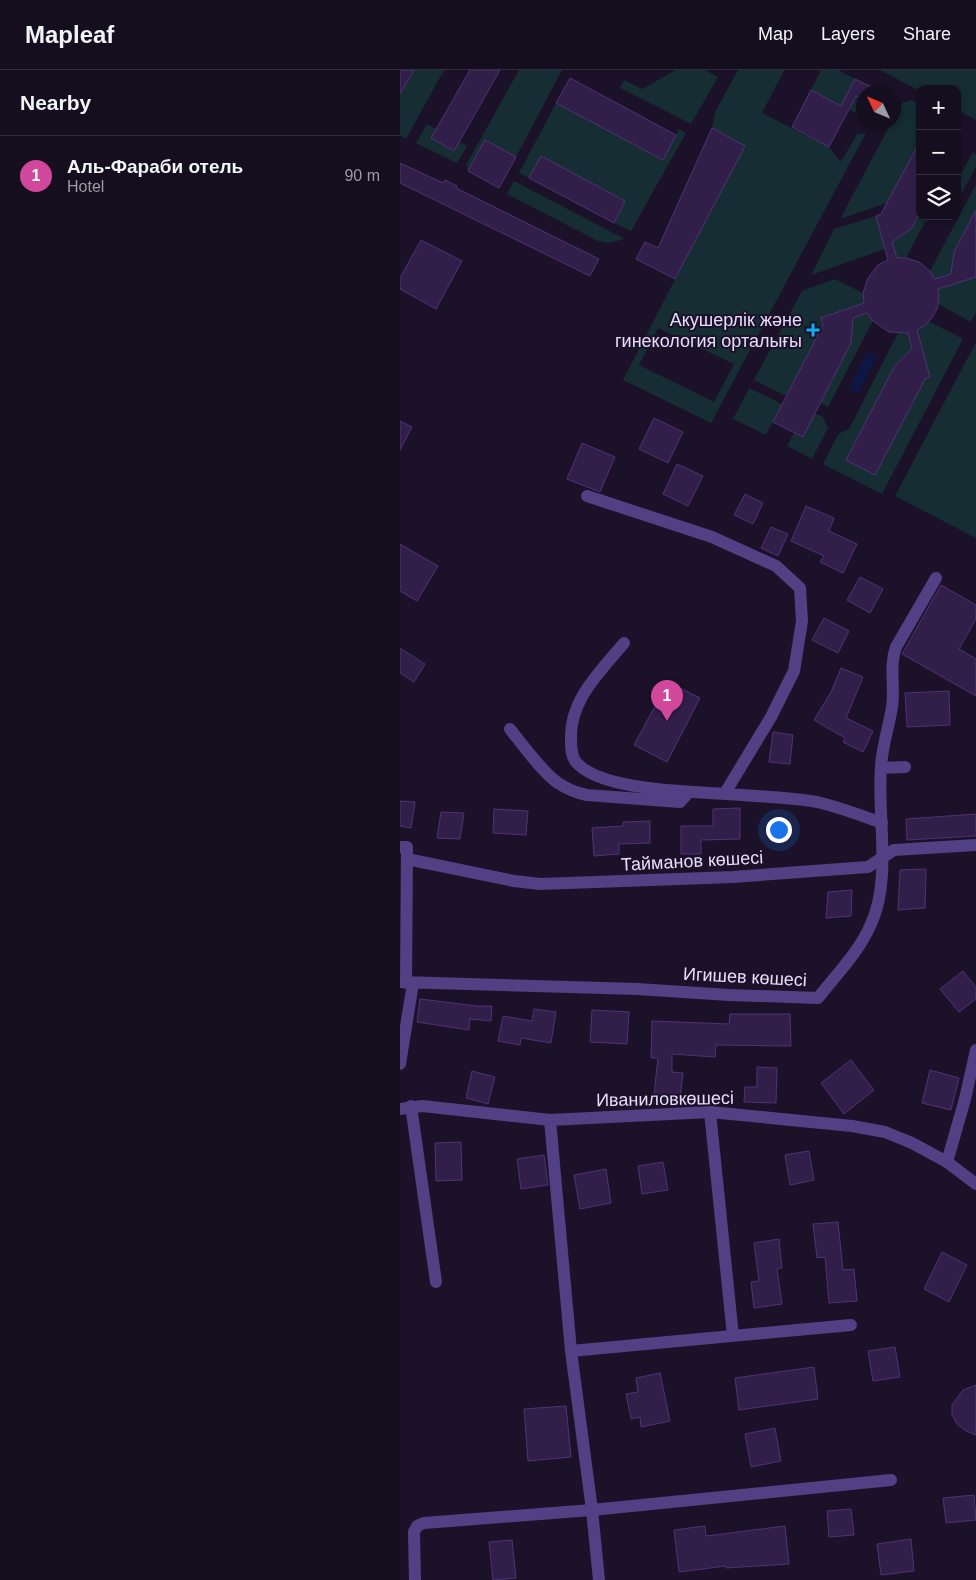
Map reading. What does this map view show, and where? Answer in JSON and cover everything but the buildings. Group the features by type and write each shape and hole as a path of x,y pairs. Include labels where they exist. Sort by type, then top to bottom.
{"street":[{"path":"587,496 720,540 776,566 800,588 802,621 794,671 771,717 725,794"},
{"name":"Игишев көшесі","path":"406,983 637,989 818,998 859,948 872,924 881,897 881,768 884,742 892,706 892,656 936,578"},
{"path":"624,643 590,683 579,701 573,718 571,735 572,753 575,762 604,779 689,792 816,802 882,823"},
{"path":"510,729 549,775 575,792 587,796 680,802 689,792"},
{"path":"881,768 905,766"},
{"name":"Тайманов көшесі","path":"407,859 514,881 540,884 733,877 868,867 882,860 894,850 976,845"},
{"path":"400,846 407,848 406,983 400,1064"},
{"path":"947,1162 970,1101 976,1050"},
{"name":"Иваниловкөшесі","path":"405,1107 422,1106 550,1120 710,1112 797,1119 852,1126 885,1132 912,1143 947,1162 976,1184"},
{"path":"405,1107 436,1282"},
{"path":"710,1112 732,1336"},
{"path":"550,1120 571,1351 592,1510 599,1580"},
{"path":"571,1351 851,1325"},
{"path":"415,1580 414,1532 417,1526 424,1523 592,1510 891,1480"}],"green space":[{"path":"414,70 444,70 406,139 400,135 400,94"},
{"path":"519,70 562,70 516,157 485,140 468,171 466,165"},
{"path":"676,70 705,70 718,77 691,124 620,88 624,80 642,89"},
{"path":"738,70 784,70 762,113 829,147 841,162 857,134 866,133 711,423 623,380 744,146 712,128 715,112","holes":["658,328 734,364 714,402 639,365"]},
{"path":"821,70 838,70 855,79 848,92 856,96 856,113 811,90"},
{"path":"880,70 976,70 976,120 961,112 961,85 916,85 916,89"},
{"path":"912,100 916,102 916,149 887,203 840,219 887,130 901,130 902,103"},
{"path":"556,103 663,159 679,129 686,133 631,231 614,223 625,201 541,156 529,178 519,173"},
{"path":"427,124 436,129 431,138 454,151 459,142 467,146 457,163 416,143"},
{"path":"973,152 976,154 976,166 962,193 961,174"},
{"path":"514,181 625,239 608,243 598,241 507,194"},
{"path":"976,184 976,210 954,252 951,274 935,279 930,271 957,220 961,220 961,212"},
{"path":"876,216 885,249 811,275 834,229"},
{"path":"916,216 916,220 926,220 906,258 897,258 892,242"},
{"path":"976,277 976,312 971,322 938,304 938,289"},
{"path":"835,279 863,293 864,303 821,318 823,325 786,396 754,380 802,291"},
{"path":"867,313 873,321 828,407 820,403 851,343 853,318"},
{"path":"928,321 963,339 882,494 823,464 838,434 849,429 898,333 908,333 912,348 894,367 846,459 875,475 925,379 930,377 917,330"},
{"path":"976,342 976,538 895,496"},
{"path":"749,388 782,404 766,435 733,419"},
{"path":"815,413 823,417 828,428 812,459 787,446 794,433 803,437"}],"shaded area":[{"path":"868,352 877,356 858,394 849,389"}],"place":[{"name":"Акушерлік және гинекология орталығы","path":"813,330"},
{"name":"Аль-Фараби отель","path":"667,721"}]}
